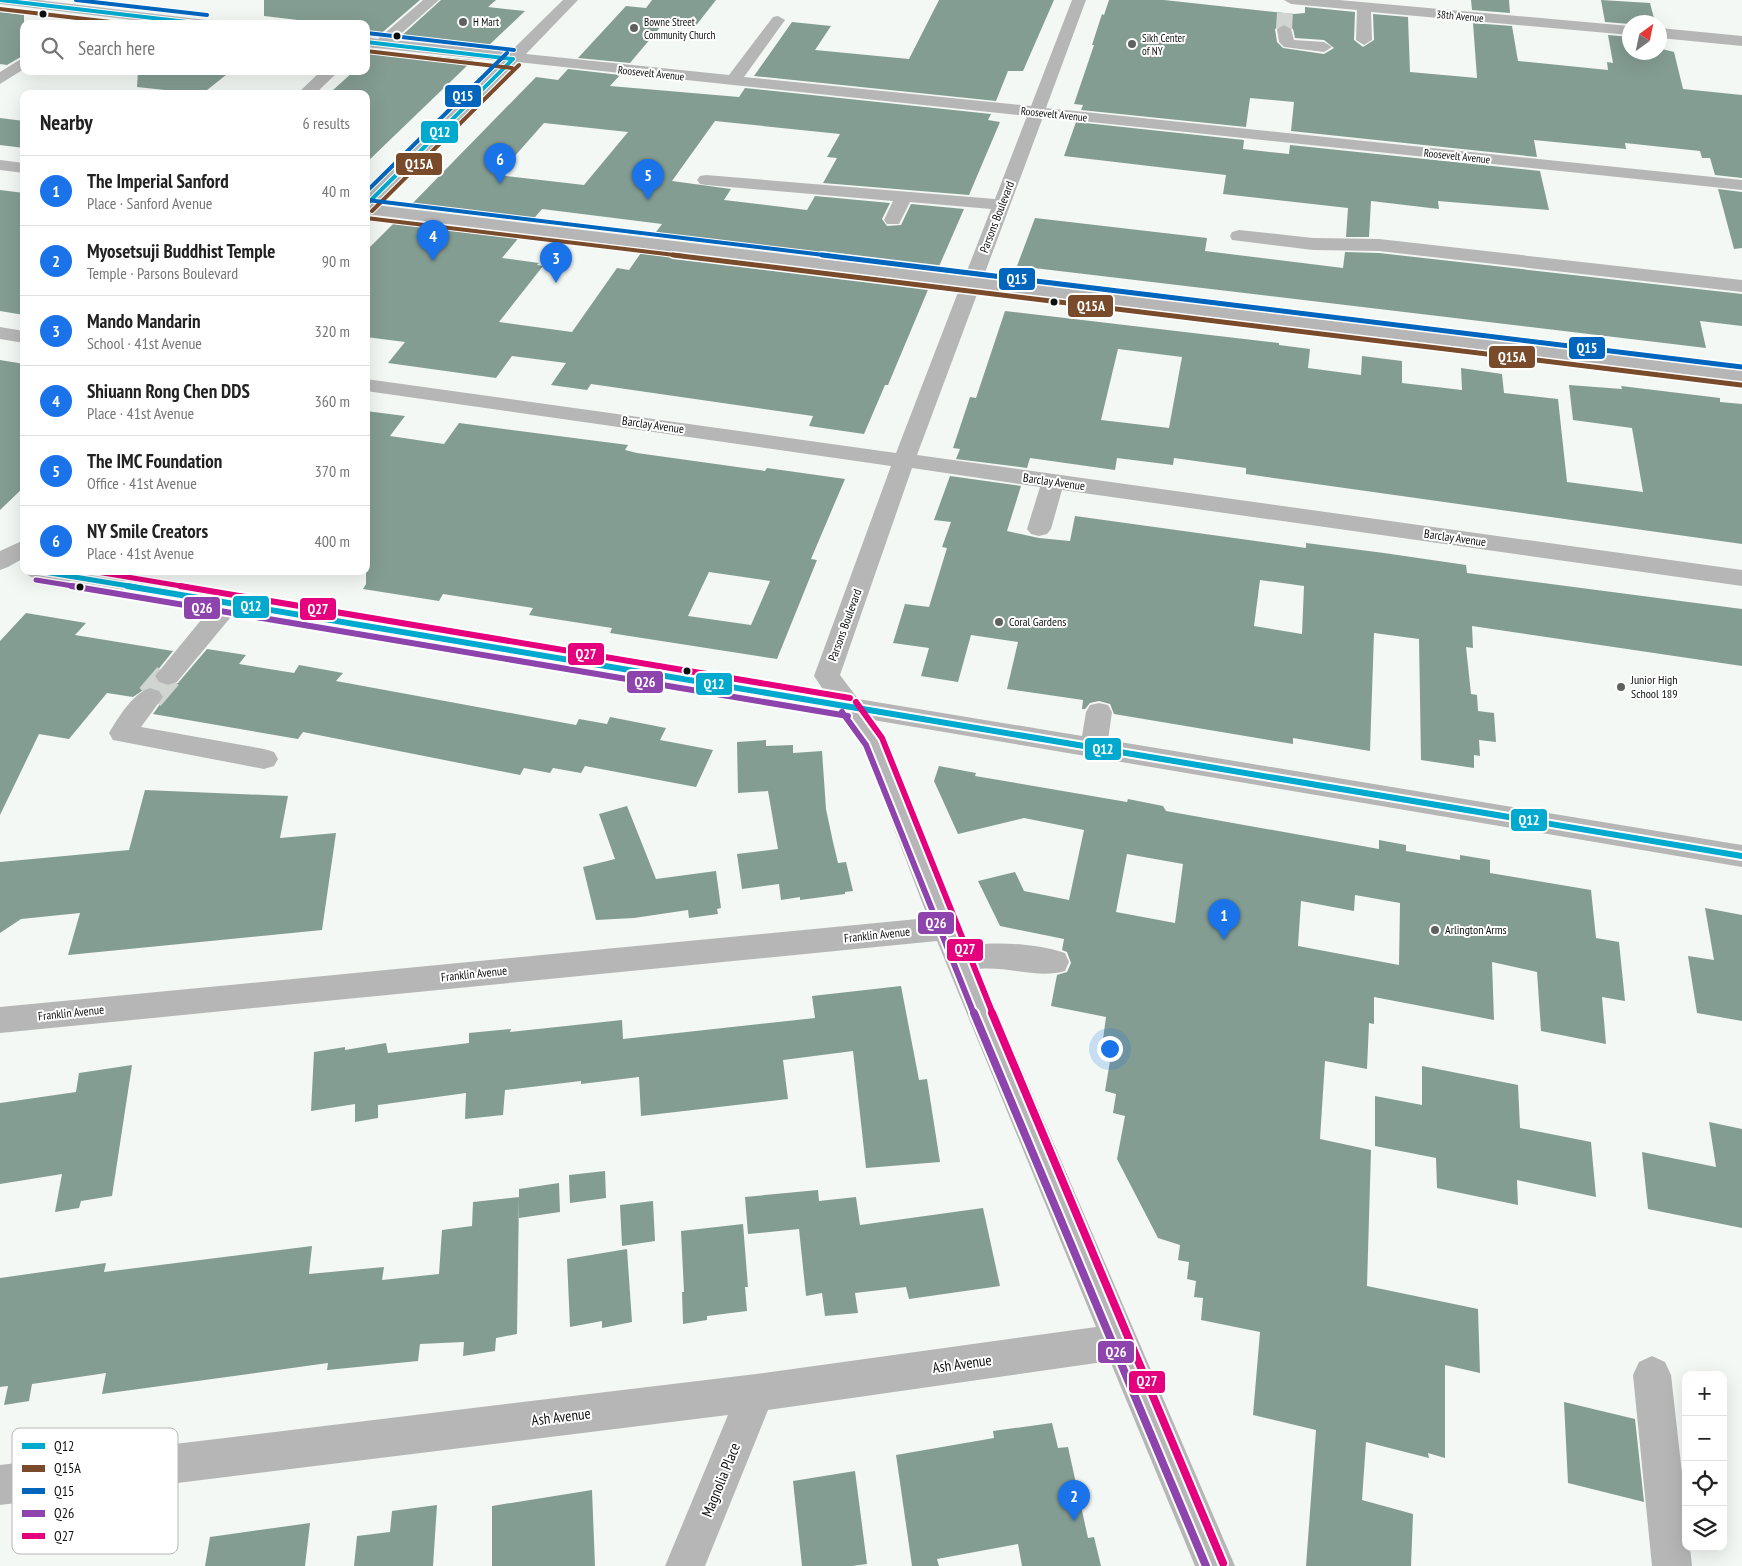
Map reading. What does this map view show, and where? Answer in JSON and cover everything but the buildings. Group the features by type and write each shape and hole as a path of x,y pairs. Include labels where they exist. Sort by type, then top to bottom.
{"street":[{"path":"0,0 170,20"},
{"path":"85,20 113,0"},
{"path":"374,43 432,0"},
{"path":"370,203 571,0"},
{"name":"Parsons Boulevard","path":"1080,0 904,461 827,676 874,742 947,928 1215,1566"},
{"name":"38th Avenue","path":"1288,4 1364,7 1622,30"},
{"path":"1364,7 1364,40"},
{"path":"733,81 778,20"},
{"path":"1284,28 1287,42 1290,44 1324,47"},
{"path":"1667,34 1742,41"},
{"name":"Roosevelt Avenue","path":"374,43 513,59 1742,185"},
{"path":"3,75 20,64"},
{"path":"310,90 326,75"},
{"path":"0,165 20,168"},
{"path":"706,180 782,189 904,196 999,212"},
{"path":"893,220 904,196"},
{"path":"370,208 1742,376"},
{"path":"1239,236 1313,244 1379,245 1742,286"},
{"path":"0,333 20,336"},
{"name":"Barclay Avenue","path":"370,386 1742,578"},
{"path":"1039,529 1053,482"},
{"path":"0,563 20,550"},
{"path":"0,563 20,568"},
{"path":"61,575 1742,856"},
{"path":"168,676 229,603"},
{"path":"150,697 122,733 264,759"},
{"path":"1094,748 1099,712"},
{"name":"Franklin Avenue","path":"0,1020 947,928"},
{"path":"960,958 996,955 1054,962"},
{"name":"Ash Avenue","path":"178,1464 756,1394 1120,1342"},
{"path":"1652,1375 1672,1566"},
{"name":"Magnolia Place","path":"685,1566 756,1394"}],"tunnel":[{"path":"1284,29 1285,12"},
{"path":"150,697 168,676"}],"transit line":[{"name":"Q12","path":"0,0 170,20"},
{"name":"Q15","path":"76,0 207,15"},
{"name":"Q15A","path":"0,9 94,20"},
{"name":"Q15","path":"370,33 514,50"},
{"name":"Q12","path":"370,42 513,59"},
{"name":"Q15A","path":"370,51 512,68"},
{"name":"Q15","path":"370,188 507,53"},
{"name":"Q12","path":"370,201 513,59"},
{"name":"Q15A","path":"372,211 519,65"},
{"name":"Q15","path":"370,200 1742,367"},
{"name":"Q15A","path":"370,218 1741,385"},
{"name":"Q12","path":"62,575 1742,856"},
{"name":"Q27","path":"115,575 850,698"},
{"name":"Q26","path":"36,580 848,716"},
{"name":"Q27","path":"856,702 882,738 955,925 1223,1563"},
{"name":"Q26","path":"842,712 866,745 939,931 1206,1566"}],"place":[{"name":"H Mart","path":"463,22"},
{"name":"Bowne Street Community Church","path":"634,28"},
{"name":"Sikh Center of NY","path":"1132,44"},
{"name":"NY Smile Creators","path":"500,184"},
{"name":"The IMC Foundation","path":"648,200"},
{"name":"Shiuann Rong Chen DDS","path":"433,261"},
{"name":"Mando Mandarin","path":"556,283"},
{"name":"Coral Gardens","path":"999,622"},
{"name":"Junior High School 189","path":"1621,687"},
{"name":"Arlington Arms","path":"1435,930"},
{"name":"The Imperial Sanford","path":"1224,940"},
{"name":"Myosetsuji Buddhist Temple","path":"1074,1521"}]}
